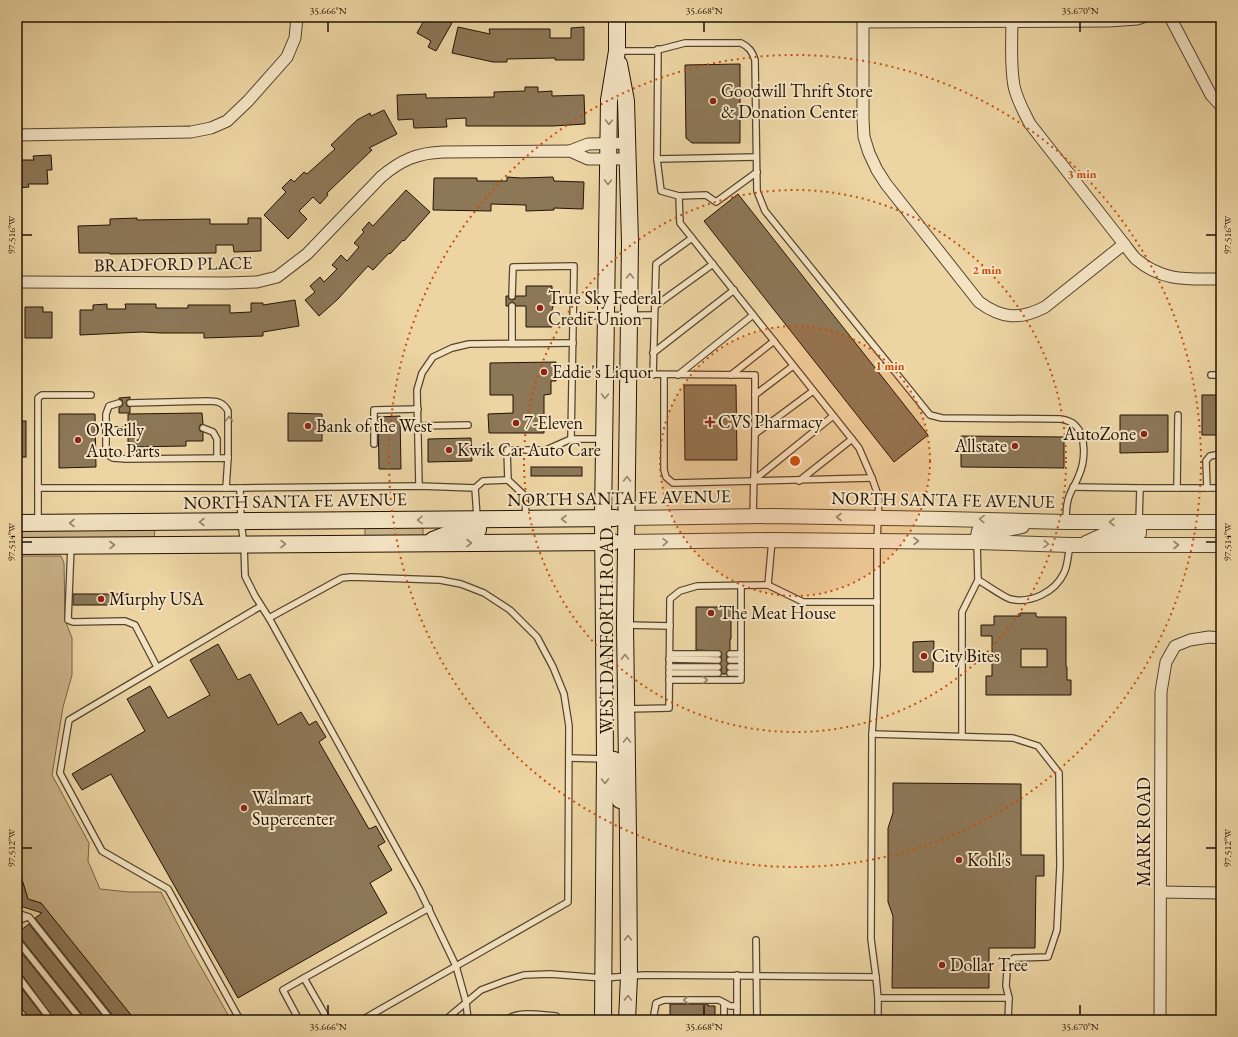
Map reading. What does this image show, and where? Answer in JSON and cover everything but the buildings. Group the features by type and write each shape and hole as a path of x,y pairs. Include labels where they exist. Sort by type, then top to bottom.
{"main road":[{"name":"WEST DANFORTH ROAD","path":"603,1020 605,759 603,543 604,439 609,100 617,51 617,17"},
{"name":"WEST DANFORTH ROAD","path":"617,51 626,100 630,242 625,625 629,977 627,1020"},
{"name":"NORTH SANTA FE AVENUE","path":"17,524 626,518"},
{"path":"424,544 456,531 478,530 478,520"},
{"path":"17,546 626,542"},
{"path":"605,759 614,760 616,762 616,787 628,835"}],"street":[{"path":"17,135 191,132 211,128 227,121 248,102 287,57 295,38 297,17"},
{"path":"1124,244 1045,307 1032,314 1019,316 1004,315 991,311 979,302 886,184 869,153 864,137 863,119 863,19 1012,19 1109,21 1144,17"},
{"path":"1170,17 1211,95 1221,106"},
{"path":"1012,19 1012,66 1014,87 1021,107 1034,130 1135,258 1149,268 1163,275 1174,278 1221,279"},
{"name":"BRADFORD PLACE","path":"570,151 588,158 627,143"},
{"name":"BRADFORD PLACE","path":"17,282 257,282 277,277 307,254 381,177 392,168 411,157 432,152 570,151 588,144 628,159"},
{"name":"NORTH SANTA FE AVENUE","path":"626,518 878,517 1066,522 1221,522"},
{"path":"977,542 979,531 998,531 1040,521"},
{"path":"1076,545 1108,533 1139,533 1139,522"},
{"path":"626,542 772,540 977,542 1076,545 1221,545"},
{"name":"MARK ROAD","path":"1160,1020 1161,692 1166,662 1175,646 1190,640 1209,637 1221,638"},
{"path":"1161,892 1221,894"}],"lane":[{"path":"617,51 658,50 685,43 741,43 753,52 755,60 757,191 765,211 930,416 942,418 1061,419 1076,425 1083,438 1084,461 1068,500 1066,522"},
{"path":"658,50 657,159 661,190 679,196 706,194 716,202 756,172"},
{"path":"657,159 756,157"},
{"path":"679,196 680,223 859,448 879,498 877,541 877,666 872,734 871,940 878,998 878,1020"},
{"path":"653,375 656,264 692,238"},
{"path":"655,306 713,264"},
{"path":"512,296 513,267 574,266 571,439"},
{"path":"653,353 734,290"},
{"path":"512,306 512,343"},
{"path":"573,316 654,315"},
{"path":"678,375 753,315"},
{"path":"731,375 774,341"},
{"path":"419,486 417,390 422,373 433,357 452,348 469,344 573,343"},
{"path":"755,395 793,366"},
{"path":"628,374 755,375 753,517"},
{"path":"664,375 664,470 666,477 673,483 872,478"},
{"path":"1210,375 1221,375"},
{"path":"755,434 813,391"},
{"path":"38,523 38,398 42,395 91,395"},
{"path":"130,403 215,401 226,406 228,411 228,458 226,488"},
{"path":"119,403 109,406 106,414 106,454 113,458 228,458"},
{"path":"374,444 374,410 418,409"},
{"path":"1177,488 1178,415"},
{"path":"754,480 833,416"},
{"path":"418,426 468,425"},
{"path":"203,428 213,432 217,439 217,458"},
{"path":"106,430 128,430"},
{"path":"508,480 507,450 546,450 571,439 604,439"},
{"path":"799,480 852,439"},
{"path":"1207,488 1206,461 1210,456 1221,454"},
{"path":"38,488 419,486 475,488 483,480 508,480 525,496 526,519"},
{"path":"1073,487 1221,488"},
{"path":"240,488 245,576 429,908 456,966 466,1002 468,1020"},
{"path":"475,488 478,520"},
{"path":"1139,522 1140,488"},
{"path":"768,585 772,540"},
{"path":"962,736 962,612 978,580 977,542"},
{"path":"71,545 68,620 73,622 125,621 136,624 158,667"},
{"path":"978,580 1010,599 1027,600 1038,598 1055,586 1064,572 1076,545"},
{"path":"268,618 342,578 440,580 461,584 484,593 510,610 537,637 553,667 564,694 569,726 568,902 362,1020"},
{"path":"669,676 741,680 741,585"},
{"path":"626,710 669,708 670,599 680,591 697,586 768,585 803,602 877,602"},
{"path":"240,1020 168,890 102,851 60,773 69,720 261,606"},
{"path":"625,625 670,626"},
{"path":"669,657 718,657"},
{"path":"730,657 741,657"},
{"path":"669,666 718,670 669,676"},
{"path":"730,670 741,670"},
{"path":"872,734 1013,738 1038,746 1060,773 1060,866 1057,930 1048,957 1014,958 1007,971 1006,986 1008,998 1008,1020"},
{"path":"569,758 605,759"},
{"path":"299,1020 283,990 429,908"},
{"path":"17,913 29,917 111,1020"},
{"path":"17,921 29,917"},
{"path":"17,940 81,1020"},
{"path":"756,940 757,1020"},
{"path":"445,1020 481,990 524,976 550,974 603,978 737,975 876,977"},
{"path":"17,975 51,1020"},
{"path":"737,975 737,1020"},
{"path":"304,978 328,1020"},
{"path":"878,998 1008,998"},
{"path":"653,1020 656,1003 664,1000 719,1000 730,1006 737,1006"},
{"path":"724,1003 724,1020"},
{"path":"506,1020 518,1014 556,1016 559,1020"},
{"path":"17,1016 20,1020"}],"shaded area":[{"path":"423,526 423,536 365,537 365,527"},
{"path":"17,529 155,529 154,538 17,539"},
{"path":"17,556 61,556 64,563 65,620 72,638 72,675 63,707 52,775 89,843 88,861 100,889 129,892 161,892 189,946 231,1020 135,1020 41,903 28,899 17,862"}],"place":[{"name":"Goodwill Thrift Store & Donation Center","path":"713,101"},
{"name":"True Sky Federal Credit Union","path":"540,308"},
{"name":"Eddie's Liquor","path":"544,372"},
{"name":"CVS Pharmacy","path":"710,422"},
{"name":"7-Eleven","path":"516,423"},
{"name":"Bank of the West","path":"308,426"},
{"name":"AutoZone","path":"1144,434"},
{"name":"O'Reilly Auto Parts","path":"78,440"},
{"name":"Allstate","path":"1015,446"},
{"name":"Kwik Car Auto Care","path":"449,450"},
{"name":"Murphy USA","path":"101,599"},
{"name":"The Meat House","path":"711,613"},
{"name":"City Bites","path":"924,656"},
{"name":"Walmart Supercenter","path":"244,808"},
{"name":"Kohl's","path":"959,860"},
{"name":"Dollar Tree","path":"942,965"}]}
